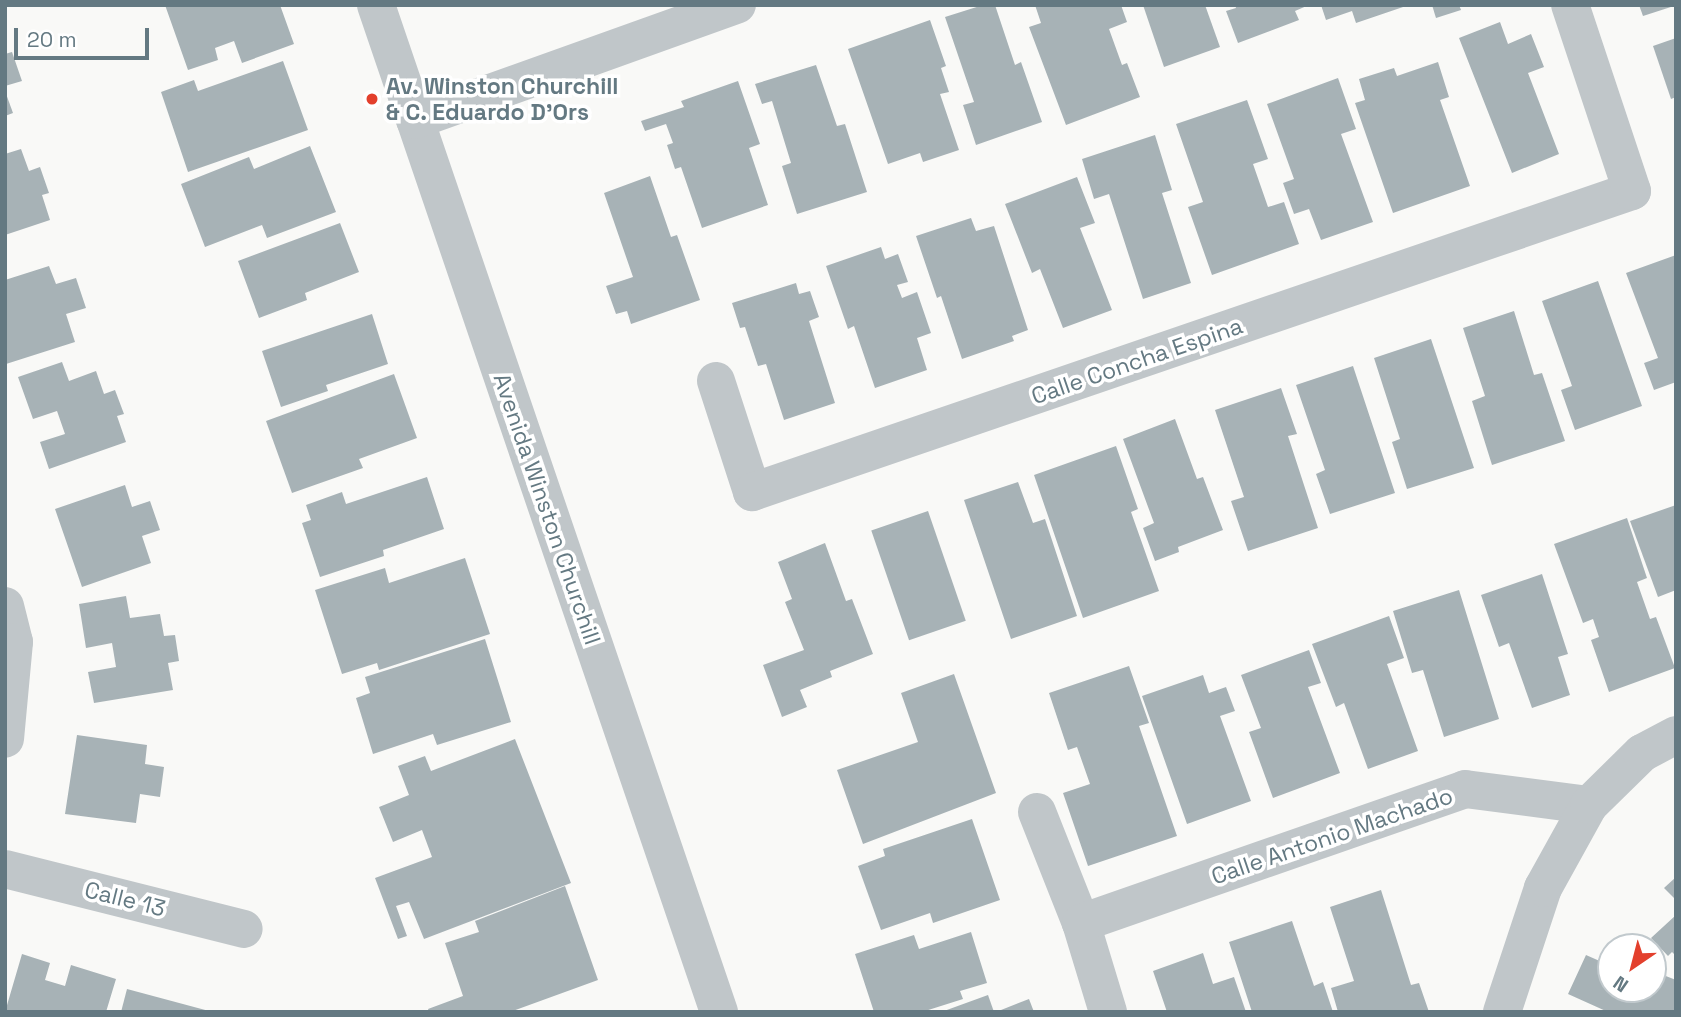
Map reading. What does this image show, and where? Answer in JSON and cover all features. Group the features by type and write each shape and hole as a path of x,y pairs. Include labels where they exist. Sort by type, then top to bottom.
{"street":[{"name":"Avenida Winston Churchill","path":"376,5 719,1012"},
{"name":"Calle Concha Espina","path":"716,381 752,492 1632,191 1570,5"},
{"path":"415,120 715,9"},
{"path":"5,606 14,642 5,739"},
{"path":"1502,1012 1543,888 1589,805 1642,753 1676,734"},
{"name":"Calle Antonio Machado","path":"1081,923 1465,789 1589,805"},
{"path":"1037,812 1081,923 1108,1012"},
{"name":"Calle 13","path":"5,869 244,929"}],"building":[{"path":"165,5 280,5 294,44 242,63 234,41 215,48 218,60 188,70"},
{"path":"983,5 995,5 1015,65 1021,62 1042,122 976,145 963,105 974,102 945,17"},
{"path":"1035,5 1121,5 1127,22 1109,29 1122,65 1127,63 1140,97 1066,125 1029,27 1041,23"},
{"path":"1143,5 1205,5 1220,47 1164,67"},
{"path":"1235,5 1309,5 1295,11 1299,20 1238,43 1226,11 1236,8"},
{"path":"1321,5 1406,6 1356,23 1352,11 1326,20"},
{"path":"1432,5 1459,5 1461,10 1436,18"},
{"path":"1639,5 1674,5 1674,6 1643,16"},
{"path":"930,20 946,66 941,68 949,92 940,94 959,150 923,162 920,153 888,164 848,49"},
{"path":"1500,22 1508,44 1531,34 1544,67 1528,73 1559,154 1512,173 1459,38"},
{"path":"1676,38 1676,97 1671,99 1653,46"},
{"path":"12,52 22,81 5,86 5,54"},
{"path":"283,61 308,130 188,172 161,92 194,80 198,91"},
{"path":"1438,62 1449,97 1440,100 1470,186 1393,213 1355,103 1365,100 1359,79 1394,68 1397,76"},
{"path":"816,65 837,126 845,124 867,192 797,214 782,166 791,163 772,101 762,104 755,84"},
{"path":"1338,78 1356,129 1341,134 1373,222 1321,240 1309,209 1294,214 1283,183 1294,179 1267,104"},
{"path":"738,81 760,144 749,148 768,205 702,228 681,167 675,169 667,145 673,143 666,124 645,131 641,121 684,107 681,101"},
{"path":"5,91 13,113 5,116"},
{"path":"1247,100 1268,159 1253,164 1268,207 1284,202 1299,244 1212,275 1188,207 1203,202 1176,124"},
{"path":"1155,135 1172,190 1162,193 1191,283 1143,299 1109,194 1094,199 1082,159"},
{"path":"310,146 336,212 267,238 262,225 205,247 181,184 249,157 254,169"},
{"path":"21,149 29,171 40,167 49,193 42,195 50,220 5,235 5,154"},
{"path":"650,176 671,237 677,235 700,300 631,324 627,311 616,314 606,286 633,277 604,193"},
{"path":"1077,177 1095,223 1080,228 1112,310 1063,328 1040,269 1032,273 1005,204"},
{"path":"971,218 976,231 994,226 1028,330 1012,336 1014,341 962,359 941,296 937,298 916,236"},
{"path":"340,223 359,272 305,293 307,300 259,318 238,261"},
{"path":"881,247 885,259 898,254 908,282 897,285 902,298 917,292 931,333 917,338 927,370 875,388 854,326 848,329 826,266"},
{"path":"1676,255 1676,382 1654,390 1644,363 1658,358 1626,273"},
{"path":"49,266 56,284 76,278 86,308 66,314 75,342 6,364 5,280"},
{"path":"1598,281 1642,406 1575,430 1561,390 1572,386 1542,301"},
{"path":"796,283 799,294 810,291 819,317 809,321 835,403 784,420 766,364 758,366 745,327 740,328 732,303"},
{"path":"1514,311 1534,375 1542,373 1565,441 1492,465 1472,401 1485,396 1463,328"},
{"path":"372,314 388,364 326,385 328,391 281,407 262,351"},
{"path":"1431,339 1474,468 1407,489 1392,442 1400,439 1374,358"},
{"path":"62,362 69,381 96,371 104,394 115,390 124,414 117,416 126,442 49,469 40,442 65,434 57,411 33,419 18,377"},
{"path":"1353,366 1395,493 1330,514 1316,474 1325,470 1296,385"},
{"path":"394,374 417,438 359,459 363,468 292,493 266,421"},
{"path":"1281,388 1297,434 1288,436 1318,528 1248,551 1231,501 1244,497 1215,410"},
{"path":"1175,419 1197,479 1203,477 1223,530 1178,547 1179,552 1155,561 1143,528 1154,523 1123,439"},
{"path":"1116,446 1138,509 1131,512 1159,591 1083,618 1034,475"},
{"path":"427,477 444,529 383,550 384,556 320,577 302,523 311,520 306,505 342,492 346,504"},
{"path":"1018,482 1033,523 1045,519 1077,616 1011,639 964,500"},
{"path":"125,485 132,507 150,501 160,530 142,536 151,563 82,587 55,509"},
{"path":"1676,505 1676,590 1658,597 1630,521"},
{"path":"928,511 966,621 909,640 871,531"},
{"path":"1627,518 1647,578 1637,582 1650,619 1656,617 1675,668 1609,692 1591,640 1599,637 1593,619 1583,623 1554,544"},
{"path":"825,543 846,601 852,599 873,654 830,671 832,677 800,690 807,707 782,717 763,665 804,650 785,602 792,599 778,562"},
{"path":"465,558 490,634 379,670 377,663 342,674 315,590 385,568 389,583"},
{"path":"1542,574 1568,654 1558,657 1570,695 1532,708 1509,643 1499,647 1481,595"},
{"path":"1459,590 1499,719 1444,737 1423,670 1412,673 1393,611"},
{"path":"126,596 130,618 160,614 164,636 175,635 179,661 168,663 173,690 94,703 88,672 116,667 112,643 86,648 79,604"},
{"path":"1389,616 1404,658 1387,664 1418,751 1368,769 1344,703 1336,707 1312,644"},
{"path":"485,639 511,722 437,745 433,734 373,754 356,698 370,693 365,677"},
{"path":"1309,650 1321,683 1308,687 1340,773 1273,798 1249,732 1261,728 1241,675"},
{"path":"1129,666 1149,723 1139,726 1177,836 1088,866 1063,793 1090,784 1077,747 1068,750 1049,693"},
{"path":"954,674 996,793 863,844 837,770 918,742 901,693"},
{"path":"1203,675 1209,693 1226,687 1235,711 1220,716 1251,801 1187,824 1142,696"},
{"path":"77,735 147,745 145,764 164,767 160,797 140,794 136,823 65,814"},
{"path":"515,739 571,883 424,939 409,902 396,906 407,936 398,939 375,878 432,857 422,830 393,842 379,807 409,795 398,766 425,756 431,771"},
{"path":"972,819 1000,900 933,923 930,913 881,930 858,866 885,856 883,849"},
{"path":"1676,877 1676,900 1664,888"},
{"path":"565,886 598,980 510,1012 429,1012 428,1009 463,996 445,943 479,932 475,921"},
{"path":"1381,890 1411,985 1419,983 1429,1012 1338,1012 1331,988 1354,981 1330,907"},
{"path":"1676,915 1676,956 1672,952 1667,955 1667,933 1656,933"},
{"path":"1292,921 1314,986 1323,982 1333,1012 1252,1012 1229,942"},
{"path":"971,932 987,983 960,991 963,999 922,1012 874,1012 855,954 914,935 919,949"},
{"path":"1203,953 1213,984 1234,977 1246,1012 1167,1012 1153,971"},
{"path":"22,954 50,963 45,980 65,986 71,965 116,979 106,1012 5,1012"},
{"path":"1586,955 1597,960 1597,1003 1667,1003 1667,976 1676,980 1676,1012 1608,1012 1568,994"},
{"path":"127,989 209,1011 121,1012"},
{"path":"988,995 994,1012 944,1012 944,1011"},
{"path":"1029,999 1034,1012 996,1012"}],"place":[{"name":"Av. Winston Churchill & C. Eduardo D'Ors","path":"372,99"}]}
